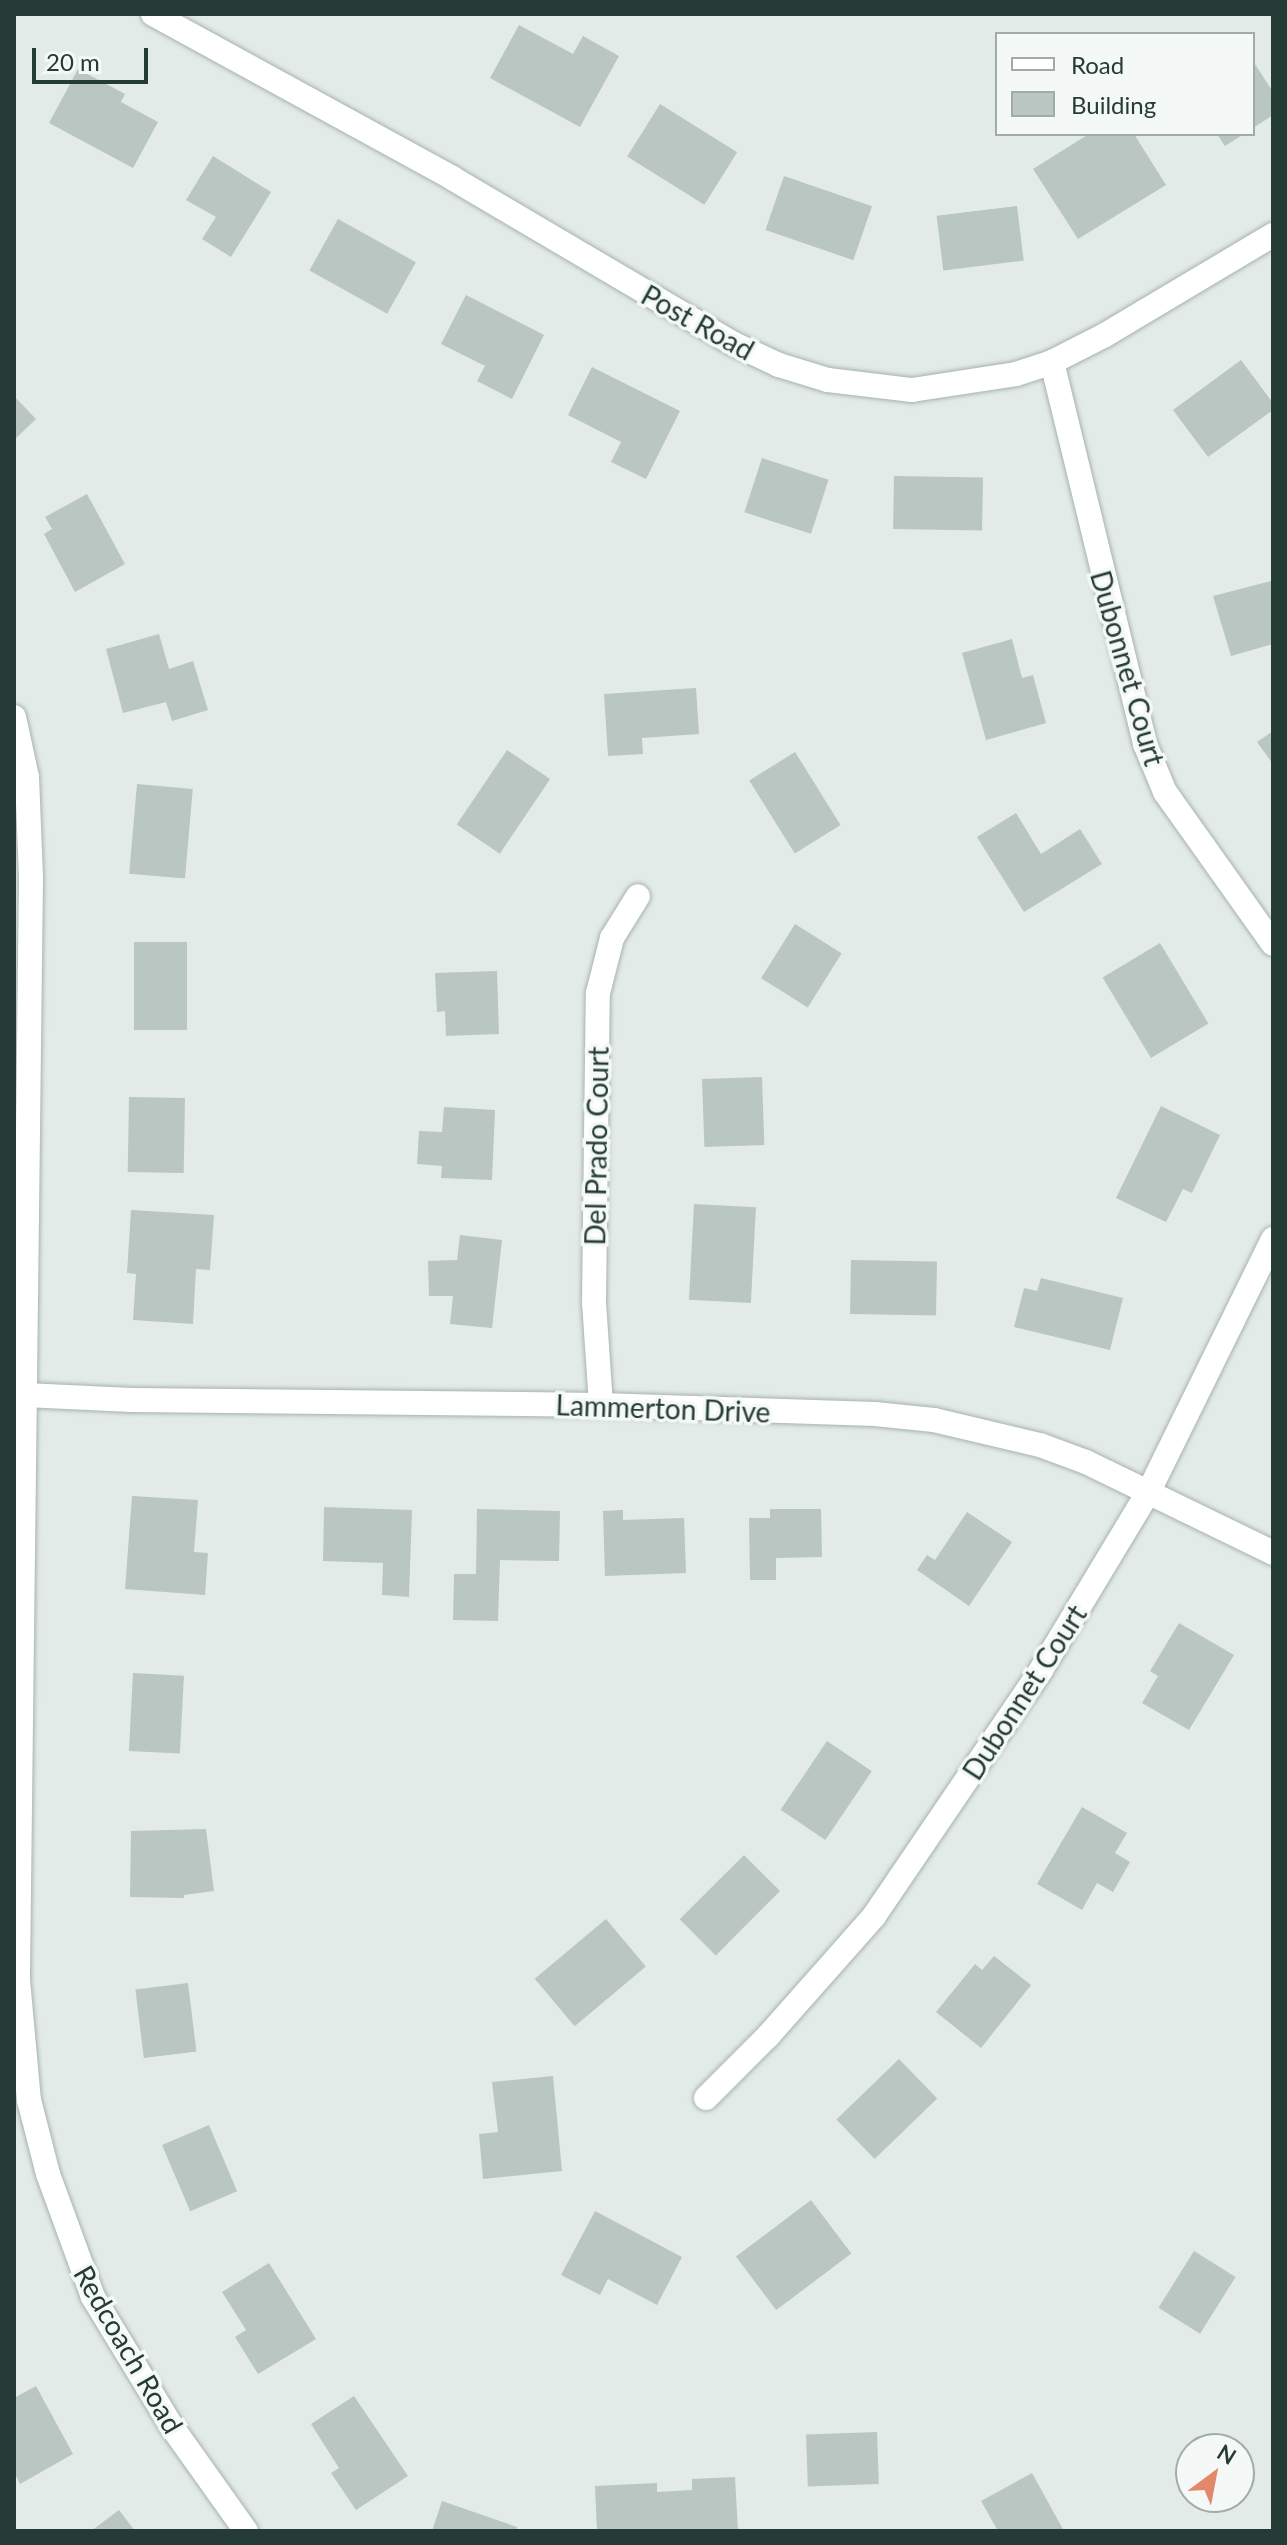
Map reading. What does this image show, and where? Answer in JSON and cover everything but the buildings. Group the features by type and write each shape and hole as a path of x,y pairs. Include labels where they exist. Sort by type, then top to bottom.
{"street":[{"name":"Post Road","path":"153,14 452,178 732,343 779,365 828,380 912,390 991,380 1052,362 1105,335 1273,235"},
{"name":"Dubonnet Court","path":"1052,362 1145,744 1179,813 1273,944"},
{"name":"Redcoach Road","path":"14,717 27,777 31,878 18,1980 29,2100 57,2202 93,2297 180,2440 246,2531"},
{"name":"Del Prado Court","path":"601,1405 594,1303 598,993 612,938 638,896"},
{"name":"Dubonnet Court","path":"706,2098 768,2036 874,1916 1041,1670 1149,1491 1273,1239"},
{"name":"Lammerton Drive","path":"25,1395 132,1400 601,1405 875,1414 934,1420 1040,1445 1149,1491 1273,1553"}]}
